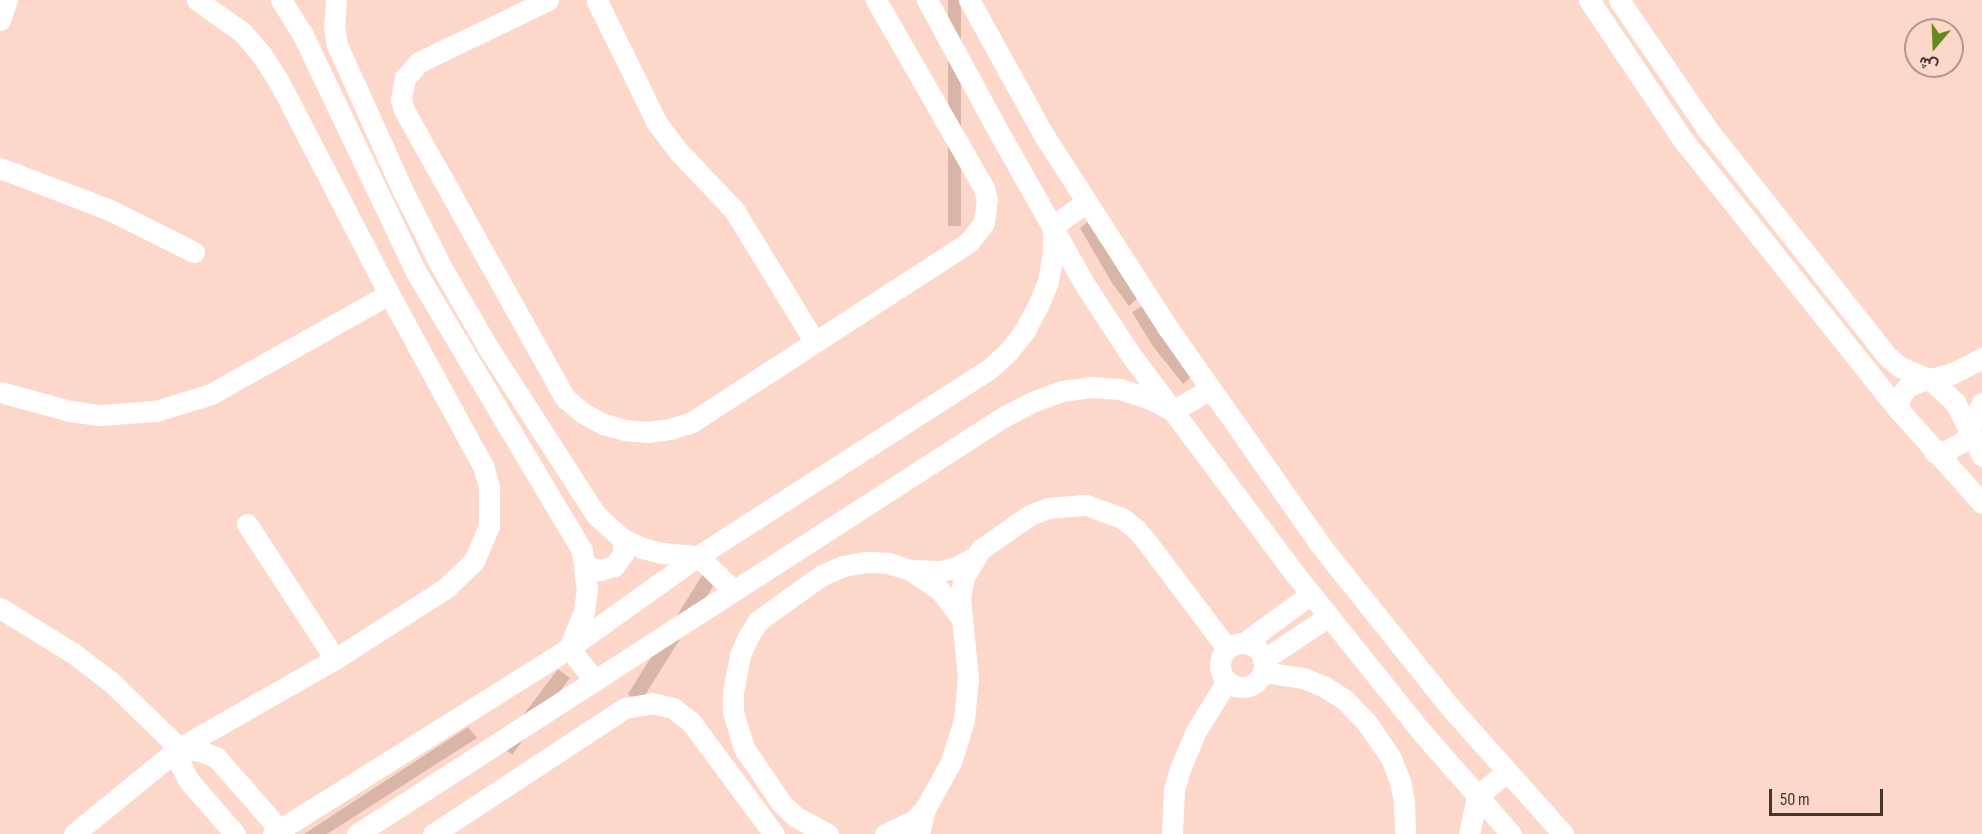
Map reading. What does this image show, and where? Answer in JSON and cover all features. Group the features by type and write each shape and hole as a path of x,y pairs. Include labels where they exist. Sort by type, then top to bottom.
{"street":[{"path":"0,20 7,0"},
{"path":"74,834 179,748 335,658 461,576 483,544 489,525 489,487 484,468 388,294 279,80 242,32 197,0"},
{"path":"548,0 419,62 405,78 401,99 404,110 565,398 583,413 614,427 648,432 670,429 692,422 978,234 987,212 984,189 876,0"},
{"path":"591,0 657,123 679,152 734,210 815,342"},
{"path":"927,0 998,131 1093,297 1173,411 1311,594 1511,834"},
{"path":"969,0 1045,137 1086,202 1210,389 1321,546 1450,707 1563,834"},
{"path":"1589,0 1683,140 1898,409 1934,452 1982,503"},
{"path":"1619,0 1708,130 1887,356 1900,367 1931,381 1954,402 1982,456"},
{"path":"333,2 338,45 401,187 442,268 489,349 596,515 623,539 662,553 698,556 734,591"},
{"path":"291,5 416,272 574,535 586,566 587,589 584,611 569,648"},
{"path":"0,168 101,206 194,252"},
{"path":"1053,226 1086,202"},
{"path":"0,608 73,653 111,682 179,748 200,751 216,757 276,832 569,648 698,556 988,370 1008,352 1030,322 1048,280 1053,254 1053,226"},
{"path":"0,392 80,412 128,414 156,411 211,394 388,294"},
{"path":"1898,409 1900,397 1907,387 1953,373 1982,358"},
{"path":"357,834 1003,417 1063,390 1091,387 1120,389 1148,398 1173,411"},
{"path":"1173,411 1210,389"},
{"path":"1934,452 1946,452 1965,440 1982,403"},
{"path":"919,834 925,809 951,762 964,720 968,678 960,598 964,577 974,558 989,542 1030,515 1067,504 1105,510 1137,530 1235,646 1258,650 1263,666"},
{"path":"247,524 335,658"},
{"path":"586,566 600,570 614,566 623,554 623,539"},
{"path":"828,834 795,817 782,804 744,748 737,730 733,702 735,673 740,655 758,621 822,575 843,566 865,562 888,563 910,570 940,571 954,568 974,558"},
{"path":"910,570 940,590 962,620"},
{"path":"1311,594 1235,646 1220,665 1227,681 1238,686 1250,685 1263,666 1329,616"},
{"path":"569,648 595,681"},
{"path":"1263,666 1323,686 1345,700 1367,723 1391,758 1400,782 1404,801 1405,834"},
{"path":"1172,834 1173,802 1180,770 1196,731 1227,681"},
{"path":"433,834 625,708 652,703 672,708 691,722 774,834"},
{"path":"179,748 181,766 189,781 235,834"},
{"path":"1469,834 1477,796 1507,772"},
{"path":"885,834 913,820 925,809"}],"shaded area":[{"path":"948,0 961,0 961,226 948,226"},
{"path":"1089,221 1139,297 1129,306 1112,283 1080,228"},
{"path":"1144,305 1192,376 1183,384 1152,345 1132,312"},
{"path":"703,574 716,582 640,702 628,694"},
{"path":"558,669 570,678 512,755 500,746"},
{"path":"468,727 477,738 327,834 304,834"}]}
